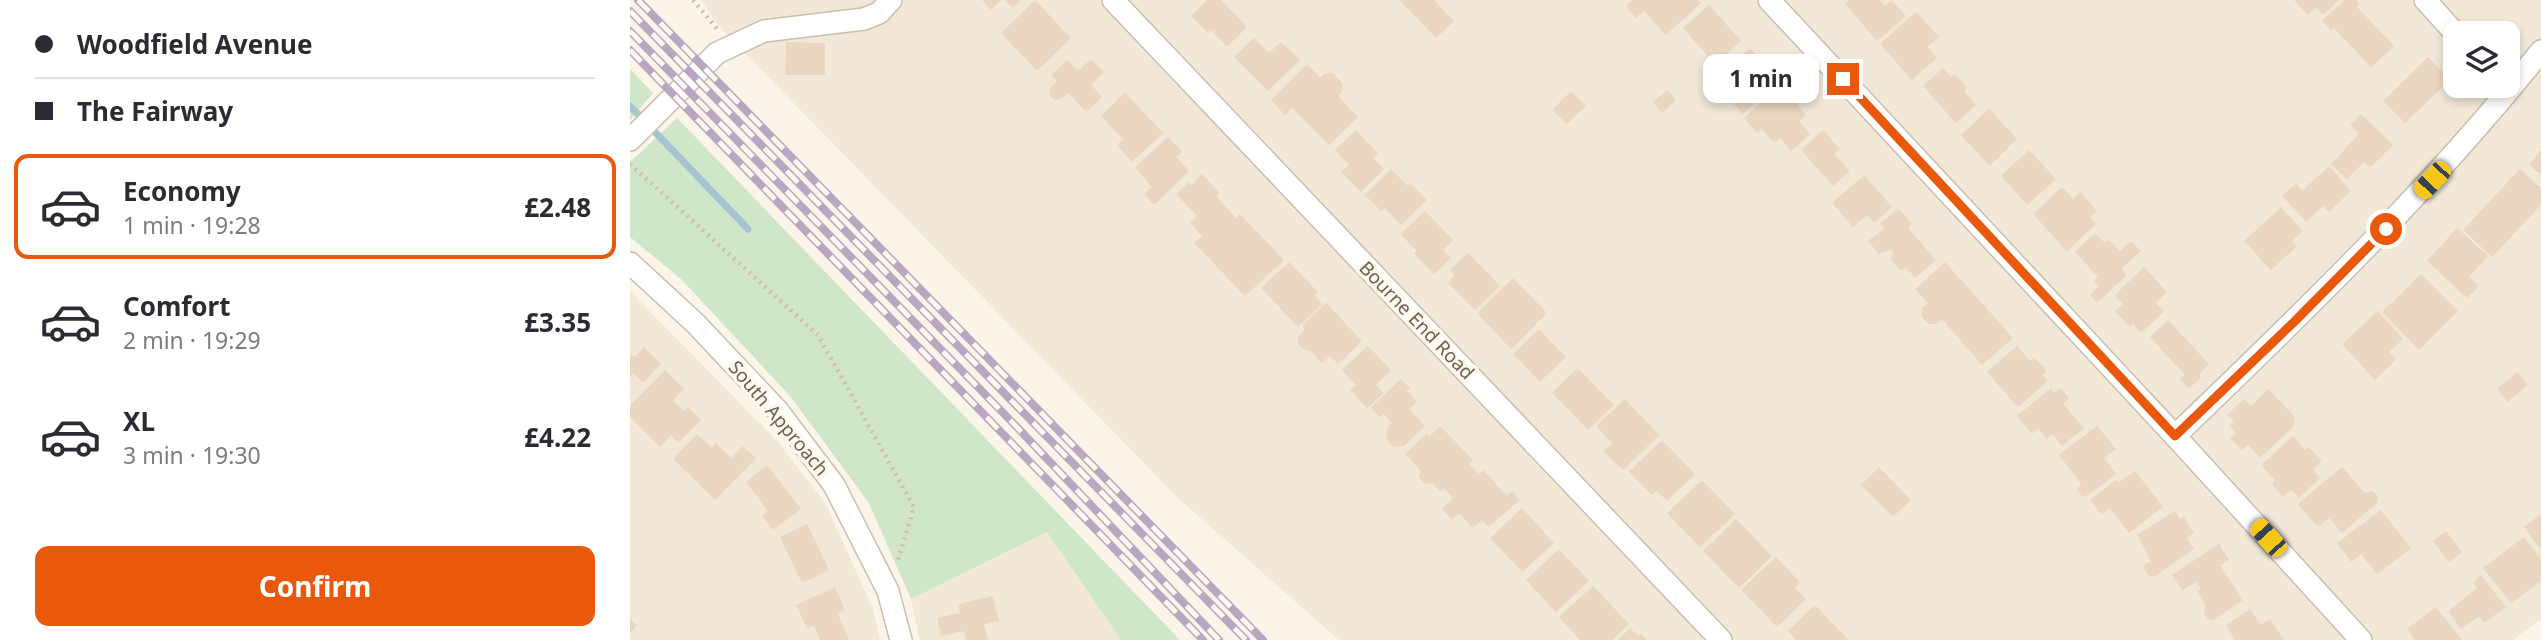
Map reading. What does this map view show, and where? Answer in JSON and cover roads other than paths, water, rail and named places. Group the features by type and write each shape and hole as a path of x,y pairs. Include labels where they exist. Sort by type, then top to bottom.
{"street":[{"path":"636,134 717,52 730,45 764,31 864,19 879,13 891,0"},
{"name":"Bourne End Road","path":"1112,0 1721,640"},
{"path":"1769,0 2361,640"},
{"path":"2426,0 2444,21"},
{"path":"2520,73 2541,51"},
{"path":"2175,436 2386,229 2447,163 2498,98"},
{"name":"South Approach","path":"630,263 696,324 778,411 834,485 888,591 901,640"}],"waterway":[{"path":"630,106 748,229"}],"railway":[{"path":"638,0 1263,640"},
{"path":"630,11 1246,640"},
{"path":"630,31 1013,423 1219,640"},
{"path":"630,50 1203,640"}]}
